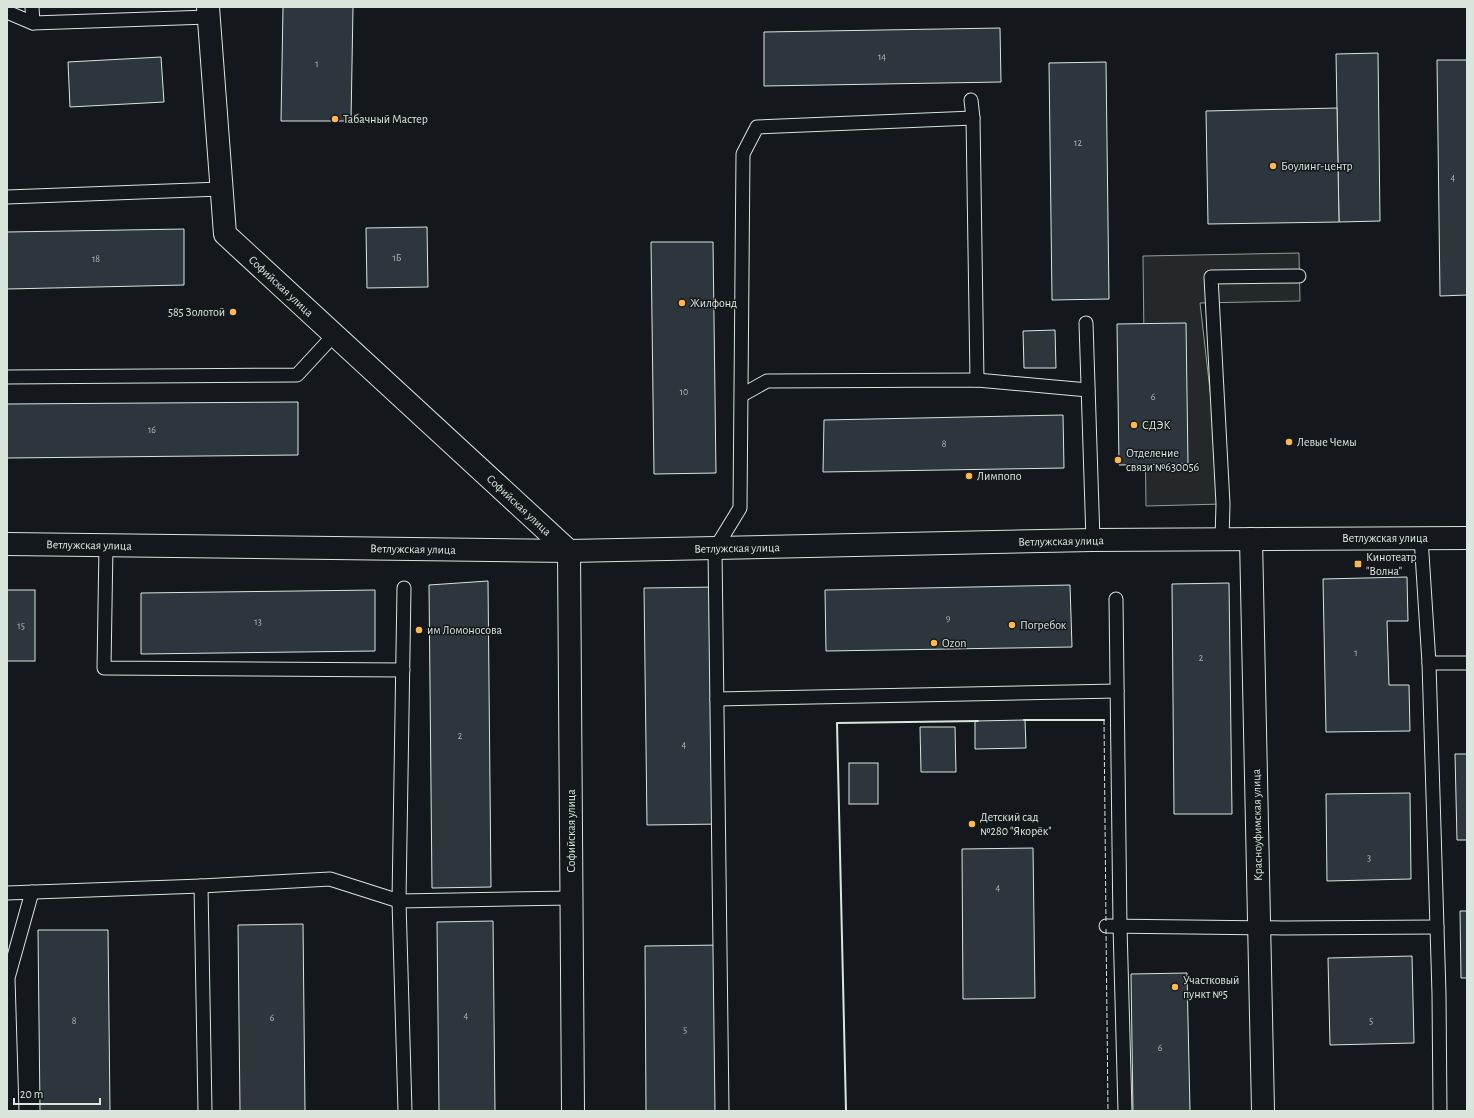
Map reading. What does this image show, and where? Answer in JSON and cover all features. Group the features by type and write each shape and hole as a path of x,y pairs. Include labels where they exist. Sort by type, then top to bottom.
{"street":[{"name":"Софийская улица","path":"208,12 225,234 569,551 573,1111"},
{"name":"Ветлужская улица","path":"7,544 569,551 1093,540 1467,538"},
{"name":"Красноуфимская улица","path":"1251,540 1263,1111"}],"lane":[{"path":"32,7 33,23"},
{"path":"7,12 33,23 208,12"},
{"path":"971,100 973,118 977,380"},
{"path":"722,1111 715,549 740,508 743,154 757,126 973,118"},
{"path":"7,197 221,189"},
{"path":"1222,540 1223,504 1211,277 1299,276"},
{"path":"1086,323 1093,540"},
{"path":"7,377 297,375 334,335"},
{"path":"742,395 767,381 977,380 1088,390"},
{"path":"1421,538 1429,663 1440,994 1440,1111"},
{"path":"106,545 104,668 402,670"},
{"path":"404,588 399,901 405,1111"},
{"path":"1116,599 1120,926 1125,1111"},
{"path":"1429,663 1467,663"},
{"path":"717,699 1117,691"},
{"path":"7,893 201,886 330,879 399,901 572,898"},
{"path":"201,886 206,1111"},
{"path":"12,1111 8,978 32,892"},
{"path":"1106,926 1259,928 1437,927"}],"shaded area":[{"path":"1299,253 1300,301 1200,303 1223,504 1146,506 1143,256"}],"building":[{"path":"283,7 353,7 351,121 281,121"},
{"path":"1000,28 1001,82 764,86 764,32"},
{"path":"1378,53 1380,221 1339,222 1336,54"},
{"path":"161,57 164,102 70,107 68,62"},
{"path":"1437,60 1467,60 1467,295 1440,296"},
{"path":"1106,62 1109,299 1052,300 1049,63"},
{"name":"Боулинг-центр","path":"1337,108 1339,222 1208,224 1206,111"},
{"path":"427,227 428,287 367,288 366,228"},
{"path":"184,229 184,285 7,289 7,232"},
{"path":"651,242 713,242 716,473 654,474"},
{"path":"1186,323 1188,464 1119,465 1117,324"},
{"path":"1055,330 1056,368 1024,368 1023,331"},
{"path":"298,402 298,455 7,458 7,404"},
{"path":"1063,415 1064,468 823,472 824,420"},
{"path":"1407,577 1408,621 1387,621 1389,685 1409,685 1410,731 1326,732 1323,579"},
{"path":"488,581 491,887 432,888 429,585"},
{"path":"1229,583 1232,814 1174,814 1172,584"},
{"path":"1070,585 1072,647 826,651 825,590"},
{"path":"720,587 723,824 647,825 644,588"},
{"path":"7,590 35,590 35,661 7,661"},
{"path":"375,590 375,651 141,654 141,593"},
{"path":"1025,720 1026,748 975,749 975,721"},
{"path":"920,727 955,727 956,772 921,772"},
{"path":"1455,754 1467,754 1467,840 1457,840"},
{"path":"849,763 878,763 878,804 849,804"},
{"path":"1410,793 1411,879 1327,881 1326,794"},
{"path":"1033,848 1035,998 963,999 962,849"},
{"path":"1460,911 1467,911 1467,978 1461,978"},
{"path":"493,921 495,1111 439,1111 437,922"},
{"path":"303,924 305,1111 240,1111 238,925"},
{"path":"38,930 108,930 110,1111 40,1111"},
{"path":"723,945 725,1111 646,1111 645,946"},
{"path":"1412,956 1414,1043 1330,1045 1328,958"},
{"path":"1187,973 1190,1111 1133,1111 1131,974"}],"fence":[{"path":"1104,720 1106,923"},
{"path":"1106,929 1108,1111"}],"wall":[{"path":"1024,720 1104,720"},
{"path":"846,1111 837,723 978,721"}],"place":[{"name":"Табачный Мастер","path":"335,119"},
{"name":"Боулинг-центр","path":"1273,166"},
{"name":"Жилфонд","path":"682,303"},
{"name":"585 Золотой","path":"233,312"},
{"name":"СДЭК","path":"1134,425"},
{"name":"Левые Чемы","path":"1289,442"},
{"name":"Отделение связи №630056","path":"1118,460"},
{"name":"Лимпопо","path":"969,476"},
{"name":"Кинотеатр \"Волна\"","path":"1358,564"},
{"name":"Погребок","path":"1012,625"},
{"name":"им Ломоносова","path":"419,630"},
{"name":"Ozon","path":"934,643"},
{"name":"Детский сад №280 \"Якорёк\"","path":"972,824"},
{"name":"Участковый пункт №5","path":"1175,987"}]}
